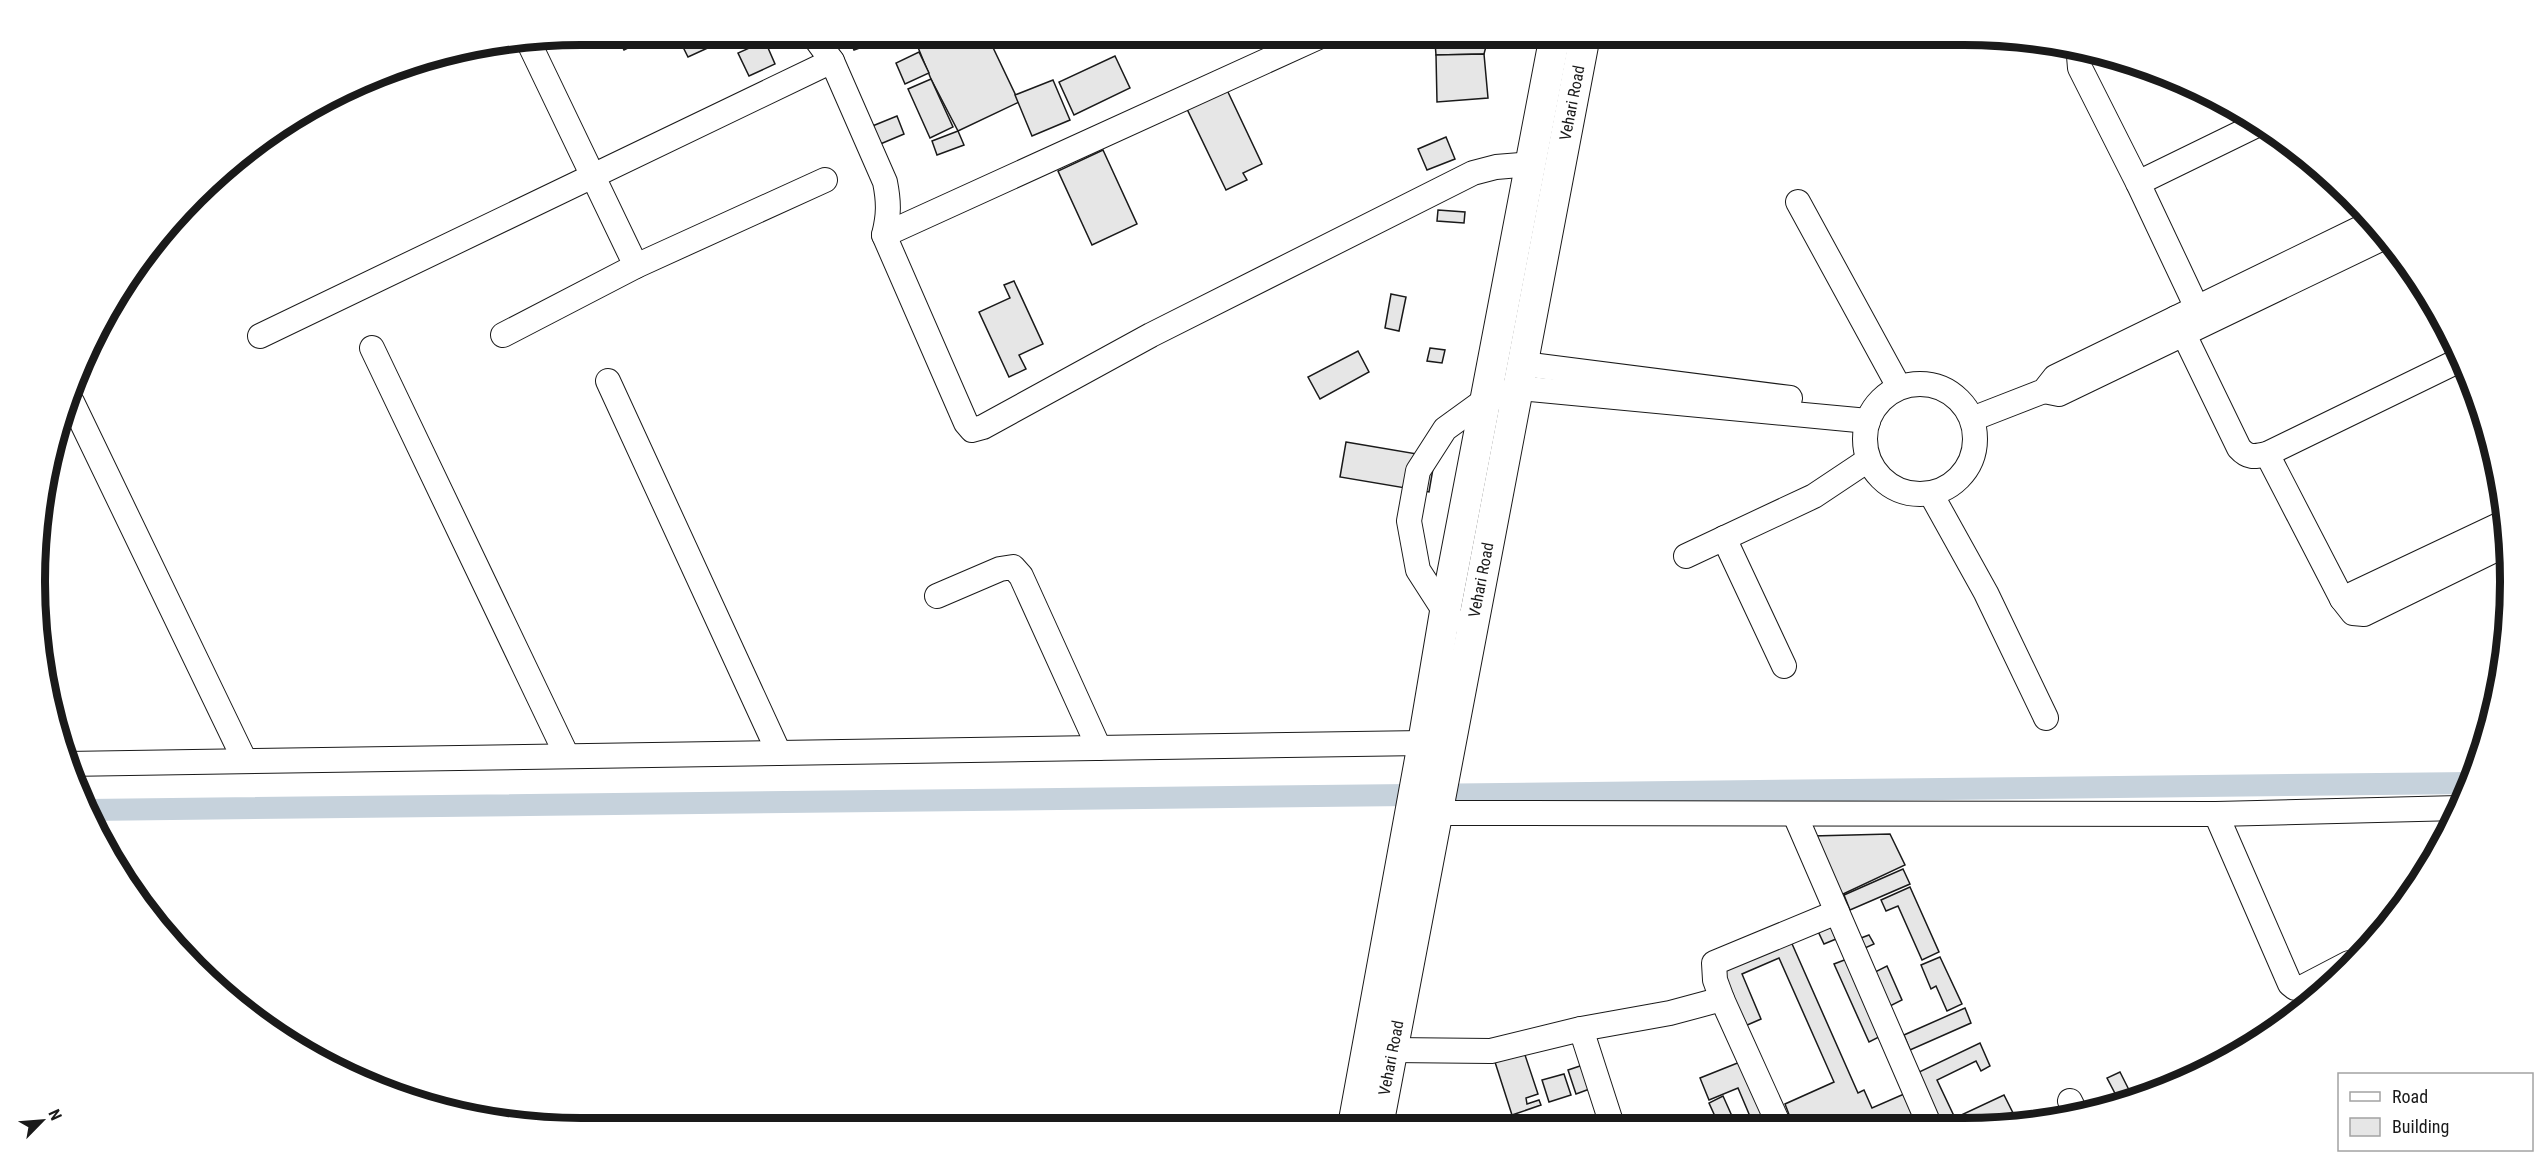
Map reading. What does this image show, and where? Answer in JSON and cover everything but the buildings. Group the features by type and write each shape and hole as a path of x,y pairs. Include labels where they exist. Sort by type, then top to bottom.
{"main road":[{"name":"Vehari Road","path":"1354,1118 1445,612 1553,45"},
{"name":"Vehari Road","path":"1379,1118 1436,813 1587,45"}],"street":[{"path":"820,45 832,62 885,182 889,209 884,235 966,423 972,430 983,427 1151,335 1473,173 1496,167 1531,164"},
{"path":"884,235 1299,45"},
{"path":"531,48 636,266"},
{"path":"2079,58 2080,68 2138,183 2186,320 2239,448 2245,455 2254,457 2267,454 2454,364"},
{"path":"261,336 593,174 832,62"},
{"path":"2138,183 2250,128"},
{"path":"503,335 636,266 825,180"},
{"path":"1798,202 1899,387"},
{"path":"2186,320 2365,226"},
{"path":"1972,418 2044,391 2055,377 2377,240"},
{"path":"372,348 567,756"},
{"path":"1471,634 1445,612 1418,570 1409,521 1416,481 1418,471 1445,429 1521,376 1870,415"},
{"path":"608,381 779,753"},
{"path":"1916,383 1942,388 1963,403 1972,418 1976,438 1973,457 1964,474 1950,487 1932,494 1912,494 1894,488 1878,477 1868,460 1864,443 1870,415 1884,396 1899,387 1916,383"},
{"path":"74,406 244,761"},
{"path":"2267,454 2342,599 2353,613 2364,614 2499,548"},
{"path":"1686,556 1814,496 1868,460"},
{"path":"1932,494 1986,593 2046,718"},
{"path":"2342,599 2497,526"},
{"path":"1724,538 1784,666"},
{"path":"937,596 1000,569 1013,567 1021,576 1099,748"},
{"path":"77,764 1423,745"},
{"path":"1436,813 2216,814 2450,808"},
{"path":"2216,814 2290,984 2295,988 2303,987 2330,973"},
{"path":"1795,815 1926,1118"},
{"path":"1776,1118 1722,999 1715,980 1714,963 1837,912"},
{"path":"1392,1050 1491,1051 1581,1029 1670,1013 1722,999"},
{"path":"1581,1029 1610,1118"}],"waterway":[{"path":"96,810 2461,783"}]}
